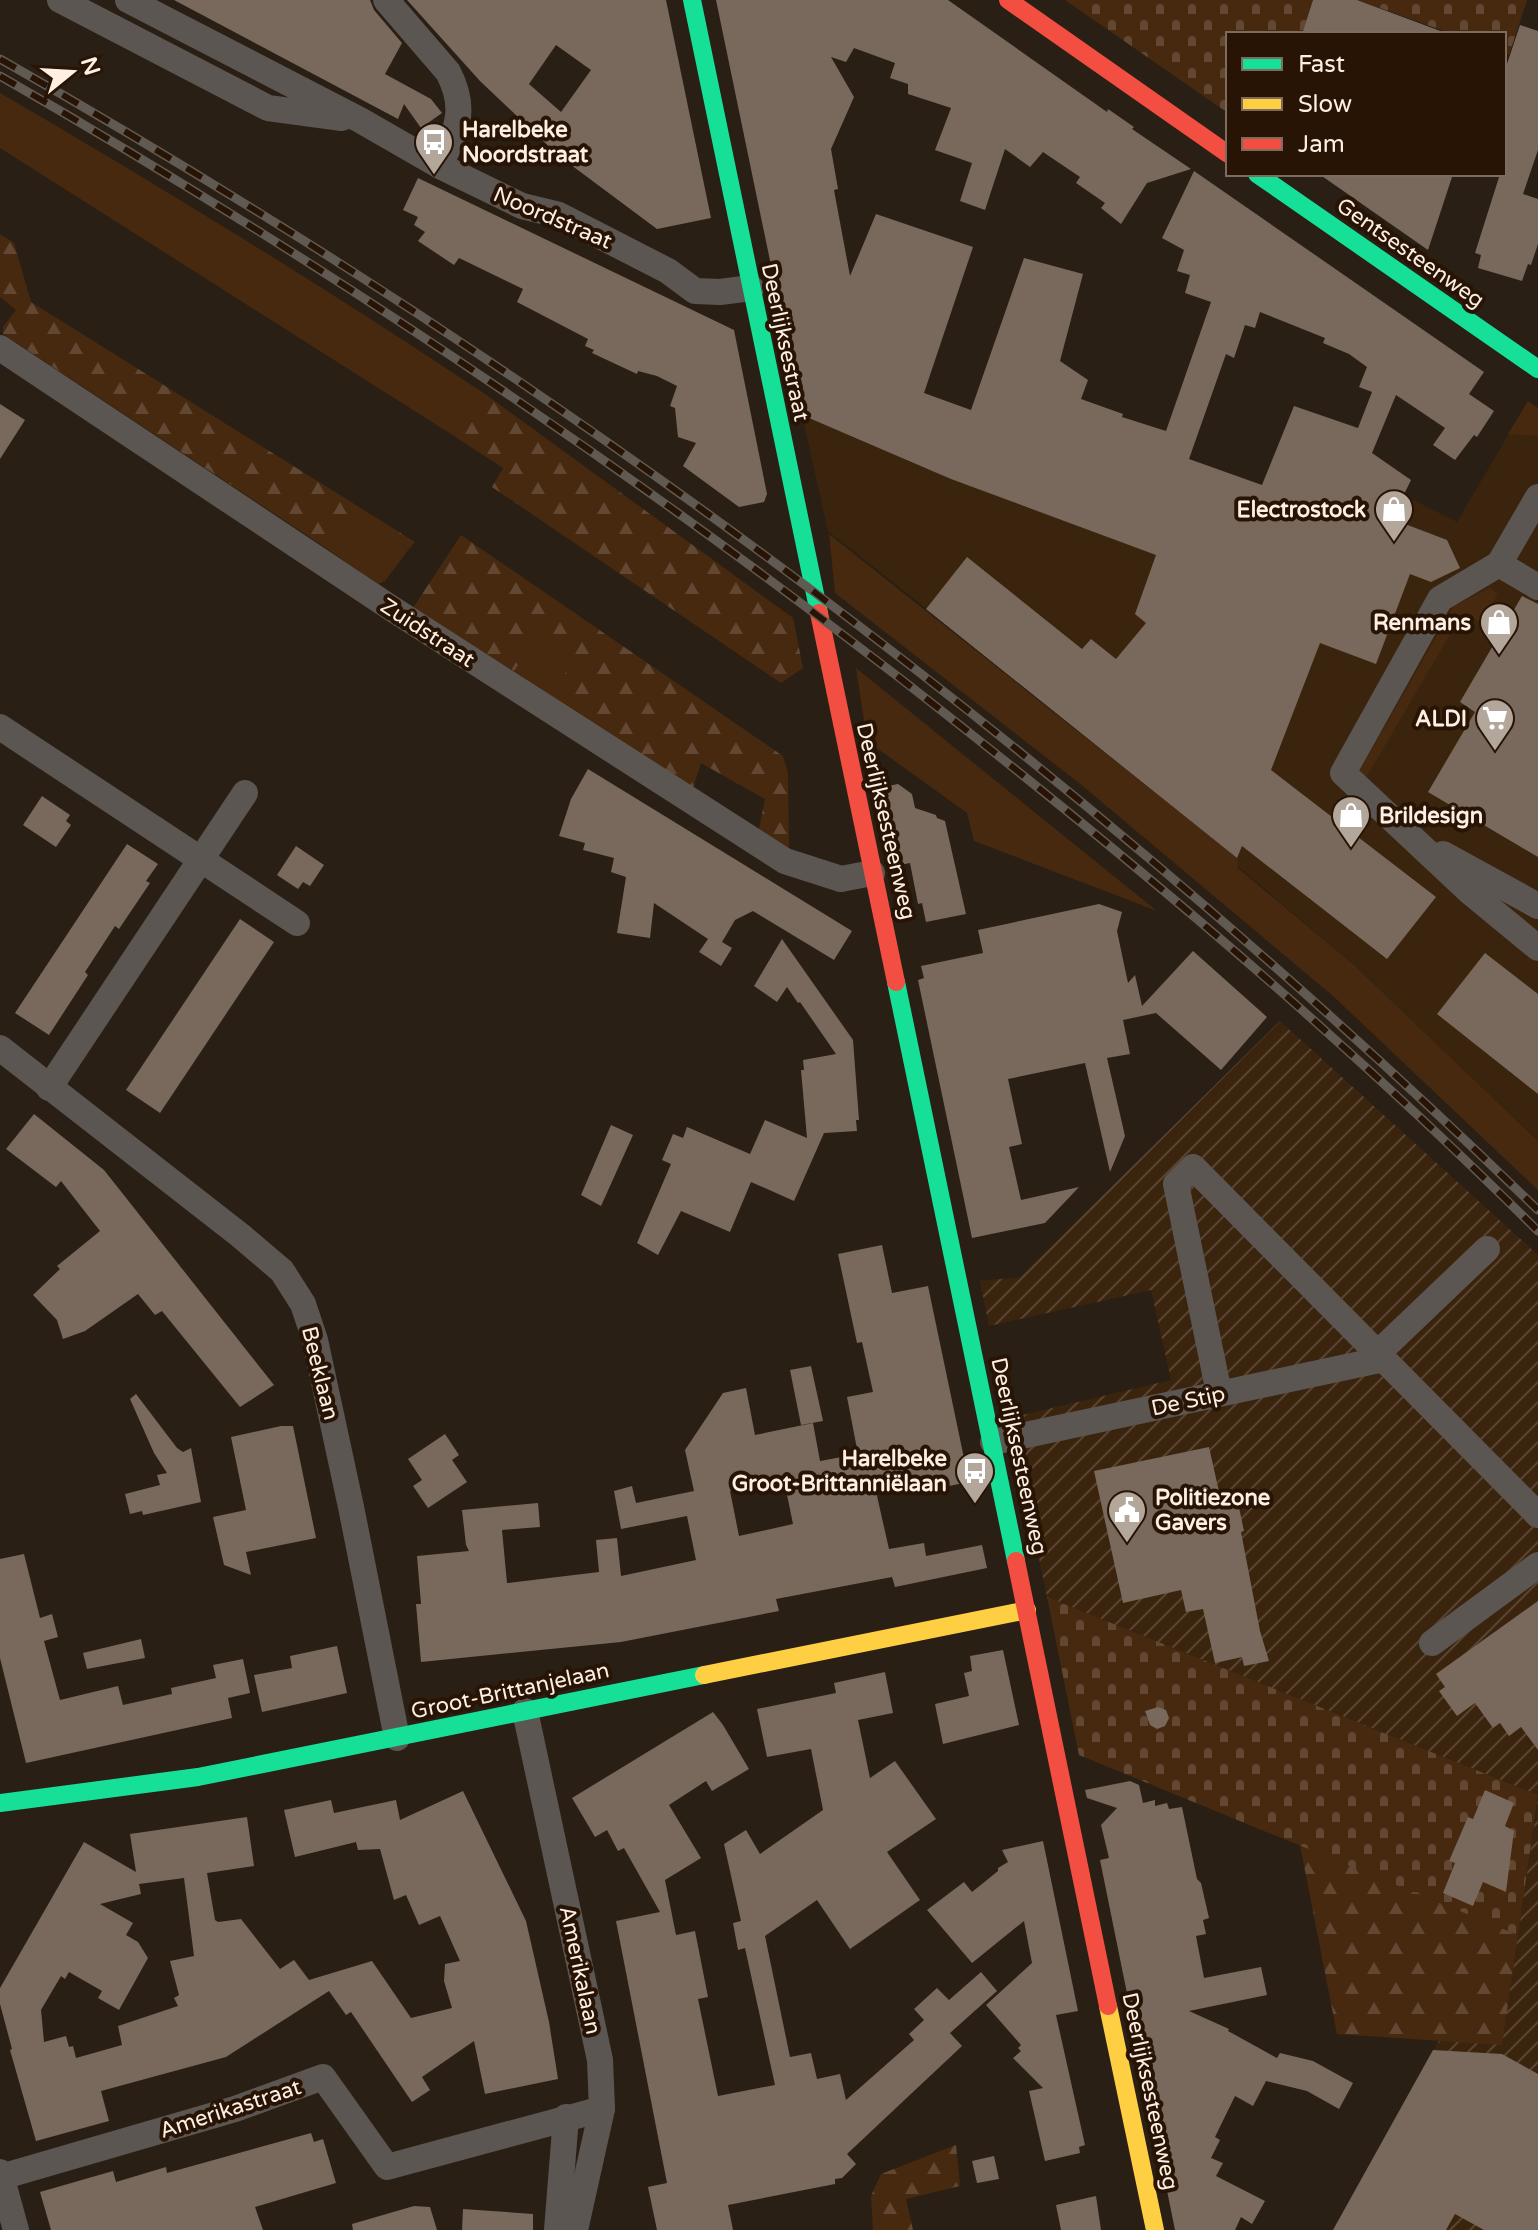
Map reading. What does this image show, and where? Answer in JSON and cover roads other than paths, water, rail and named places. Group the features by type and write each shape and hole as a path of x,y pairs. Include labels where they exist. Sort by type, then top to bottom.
{"main road":[{"name":"Deerlijksestraat","path":"692,0 834,693"},
{"path":"1008,0 1226,153"},
{"name":"Gentsesteenweg","path":"1260,176 1537,367"},
{"name":"Deerlijksesteenweg","path":"834,693 872,873 886,924 1155,2230"},
{"name":"Groot-Brittanjelaan","path":"0,1803 198,1777 1027,1610"}],"street":[{"name":"Noordstraat","path":"60,0 268,108 360,120"},
{"name":"Noordstraat","path":"128,0 360,120 440,166 522,206 559,215 668,271 695,291 751,288"},
{"path":"386,0 448,72 454,84 460,111 458,124 440,166"},
{"name":"Zuidstraat","path":"0,348 391,608 785,861 841,879 872,873"},
{"path":"1538,497 1499,564 1440,599 1343,773 1470,892 1538,948"},
{"path":"1499,564 1538,587"},
{"path":"2,734 297,923"},
{"path":"49,1088 245,793"},
{"path":"1408,835 1538,906"},
{"name":"Beeklaan","path":"0,1048 241,1236 282,1271 303,1304 315,1340 348,1492 397,1738"},
{"path":"1219,1393 1176,1184 1193,1167 1538,1515"},
{"path":"1381,1356 1487,1249"},
{"name":"De Stip","path":"993,1442 1381,1356"},
{"path":"1432,1643 1538,1565"},
{"name":"Amerikalaan","path":"525,1711 600,2060 602,2109 575,2230"},
{"name":"Amerikastraat","path":"1,2174 235,2109 323,2077 387,2167 602,2109"},
{"path":"557,2230 566,2117"},
{"path":"1,2174 16,2230"}],"railway":[{"path":"0,59 207,181 411,309 611,444 806,586 996,733 1182,886 1363,1045 1538,1210"},
{"path":"0,76 233,215 461,362 793,597 984,744 1228,945 1385,1085 1538,1231"}],"place":[{"name":"Harelbeke Noordstraat","path":"434,176"},
{"name":"Electrostock","path":"1394,543"},
{"name":"Renmans","path":"1499,656"},
{"name":"ALDI","path":"1495,752"},
{"name":"Brildesign","path":"1351,849"},
{"name":"Harelbeke Groot-Brittanniëlaan","path":"975,1505"},
{"name":"Politiezone Gavers","path":"1127,1544"}]}
